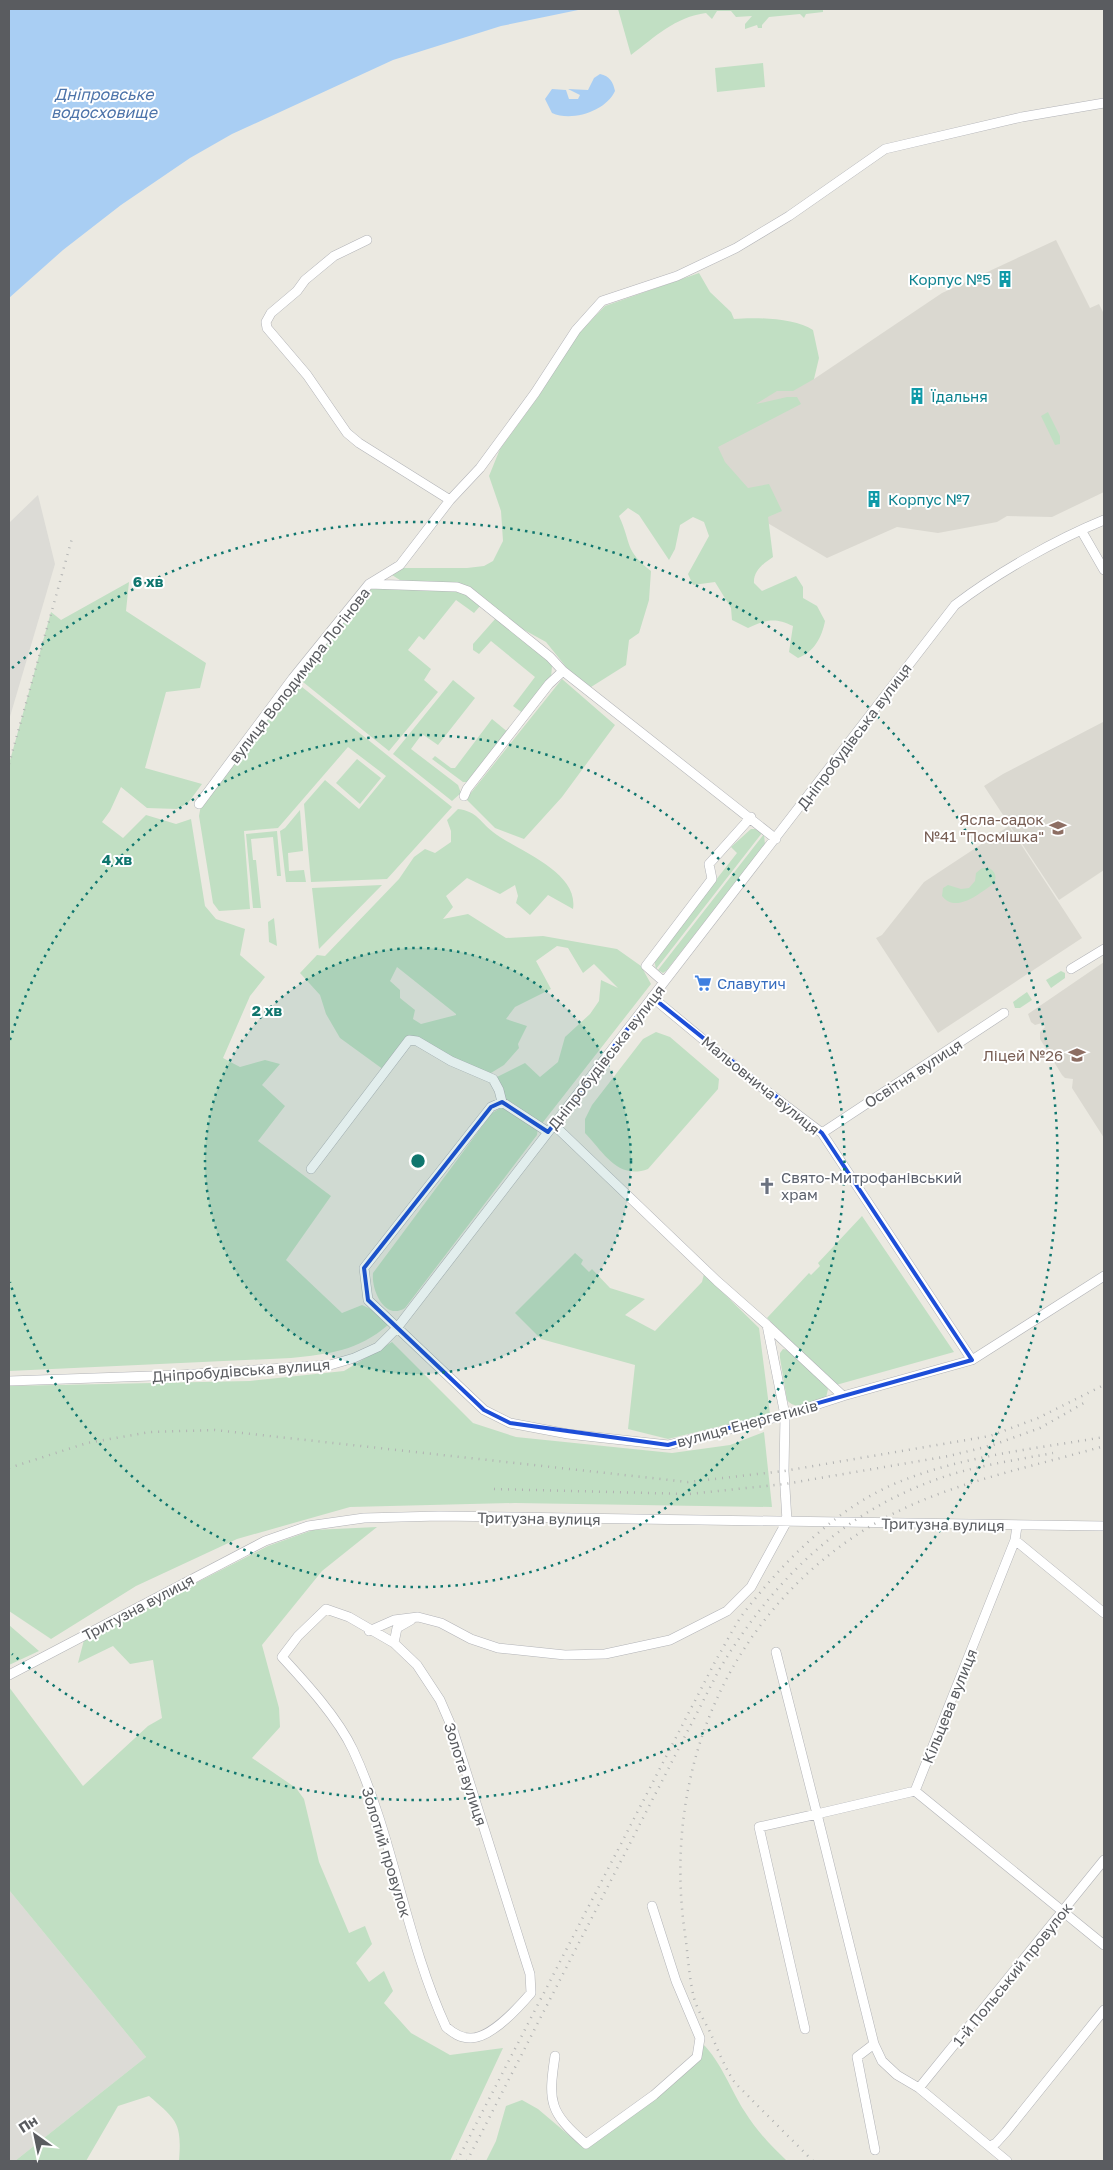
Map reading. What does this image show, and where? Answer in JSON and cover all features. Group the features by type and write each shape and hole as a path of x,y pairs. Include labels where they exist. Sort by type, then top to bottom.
{"street":[{"name":"вулиця Володимира Логінова","path":"199,804 293,678 369,584 400,565 450,500 480,468 535,393 576,330 602,301 678,276 736,248 789,216 885,149 1022,117 1104,103"},
{"path":"367,240 334,256 305,280 297,291 271,313 266,322 267,328 307,375 347,433 359,443 450,500"},
{"name":"Дніпробудівська вулиця","path":"9,1381 180,1375 330,1365 354,1358 378,1347 398,1328 955,605 978,588 1081,530 1104,520"},
{"path":"1081,530 1104,570"},
{"path":"369,584 457,587 468,591 550,657 563,671 776,838"},
{"path":"464,796 467,789 549,684 563,671"},
{"path":"664,982 646,966 712,880 709,864 751,817"},
{"path":"1071,969 1104,949"},
{"name":"Мальовнича вулиця","path":"652,997 752,1080 822,1133 972,1360"},
{"name":"Освітня вулиця","path":"822,1133 1004,1013"},
{"path":"311,1169 408,1040 416,1041 451,1061 493,1079 499,1090 502,1102 551,1129 843,1396"},
{"name":"вулиця Енергетиків","path":"502,1102 491,1107 364,1268 368,1300 484,1410 510,1423 568,1434 668,1445 785,1415 843,1396 972,1360 1104,1276"},
{"path":"370,1631 394,1620 418,1617 442,1624 471,1639 498,1648 565,1655 605,1654 670,1640 727,1611 751,1587 787,1521 784,1471 785,1415 767,1325"},
{"name":"Тритузна вулиця","path":"9,1675 265,1541 308,1526 364,1518 439,1516 1104,1526"},
{"name":"Кільцева вулиця","path":"915,1791 1015,1540 1017,1526"},
{"path":"1015,1540 1104,1613"},
{"name":"Золота вулиця","path":"326,1610 349,1617 370,1631 394,1643 429,1681 453,1730 530,1974 531,1992"},
{"name":"Золотий провулок","path":"326,1610 298,1636 282,1657 332,1715 352,1748 366,1782 416,1945 446,2027 457,2036 471,2039 484,2035 518,2009 531,1992"},
{"path":"394,1643 397,1628 405,1622 418,1617"},
{"path":"776,1652 874,2044 882,2062 897,2075 919,2088 990,2146 999,2157 1007,2161"},
{"path":"804,2029 759,1827 915,1791 1104,1945"},
{"name":"1-й Польський провулок","path":"919,2088 1104,1860"},
{"path":"555,2056 550,2089 553,2105 566,2126 586,2144 654,2095 697,2057 700,2038 676,1981 652,1906"},
{"path":"990,2146 996,2143 1006,2132 1104,2010"},
{"path":"874,2044 857,2057 875,2150"}],"highlighted area":[{"path":"652,997 822,1133 972,1360 668,1445 510,1423 484,1410 368,1300 364,1268 491,1107 502,1102 548,1132"}],"shaded area":[{"path":"1056,240 1090,308 1099,304 1104,314 1104,492 1052,517 1007,516 997,522 938,533 897,527 827,558 759,518 710,448 772,383 814,379 942,293"},
{"path":"38,495 55,564 9,720 9,523"},
{"name":"Ясла-садок №41 \"Посмішка\"","path":"1103,722 1104,870 1059,900 984,786 1003,774"},
{"path":"1009,826 1082,938 938,1033 876,938 882,935 924,882"},
{"name":"Ліцей №26","path":"1104,962 1104,1138 1072,1088 1073,1079 1065,1078 1062,1075 1040,1039 1040,1032 1045,1027 1042,1023 1035,1025 1031,1022 1028,1014"},
{"path":"9,1890 146,2057 15,2161 9,2161"}],"green space":[{"path":"618,9 823,9 823,12 806,14 804,18 800,14 769,17 762,25 762,28 758,28 757,25 745,29 745,24 752,16 736,17 731,11 717,11 712,19 706,13 695,15 675,23 631,55"},
{"path":"763,63 765,87 717,92 715,68"},
{"path":"699,273 710,292 731,312 734,319 763,318 786,321 813,330 819,358 814,379 793,391 777,391 756,404 787,397 797,397 801,404 718,447 725,462 748,488 769,484 782,511 768,517 773,557 757,571 754,583 762,591 796,576 803,587 803,598 817,606 825,621 822,633 809,652 798,658 789,652 793,626 780,621 770,621 748,628 732,620 731,608 715,582 693,585 688,574 709,536 704,522 693,517 680,525 675,549 669,560 639,515 628,508 619,516 632,552 651,571 649,600 639,633 629,640 626,665 591,687 571,673 546,642 517,626 469,588 403,582 392,575 403,568 467,568 484,566 493,561 503,541 501,511 489,476 500,449 538,397 578,334 605,306"},
{"path":"1048,412 1060,436 1060,444 1055,445 1041,416"},
{"path":"129,582 126,611 206,663 200,688 166,692 145,768 202,784 188,803 177,809 147,808 121,787 110,811 102,822 123,838 146,815 176,824 191,819 205,906 216,919 245,929 240,955 265,977 250,996 223,1058 240,1067 265,1060 280,1064 262,1085 285,1106 258,1141 331,1196 286,1260 342,1313 362,1305 373,1310 388,1325 366,1341 354,1346 330,1353 291,1358 9,1371 9,764 51,612 61,620"},
{"path":"373,586 461,591 480,606 474,613 456,600 424,640 419,636 408,650 431,669 424,680 438,692 389,751 298,678 366,592"},
{"path":"496,618 548,658 552,666 551,678 524,714 513,706 535,677 491,641 479,654 473,650 473,644"},
{"path":"562,679 615,725 562,797 524,839 495,828 466,799"},
{"path":"453,680 475,698 438,745 422,734 411,749 458,785 461,793 452,801 393,754"},
{"path":"297,683 452,807 387,879 311,882 304,804 325,780 359,809 386,776 348,747 278,828 244,831 250,909 219,911 213,903 199,816 201,805"},
{"path":"492,719 509,733 469,782 463,782 432,759 435,756 451,768 455,768"},
{"path":"357,759 381,778 360,804 336,783"},
{"path":"458,809 470,812 493,832 544,863 557,873 566,884 572,896 573,909 548,895 530,915 516,903 518,896 515,885 500,894 467,878 446,896 453,907 443,919 468,914 506,938 543,936 617,949 641,966 651,984 540,1126 502,1102 493,1079 525,1063 540,1077 558,1062 565,1037 590,1014 599,1001 601,980 618,988 594,964 583,973 568,948 557,946 536,961 551,989 515,1007 506,1019 527,1026 518,1044 519,1048 504,1065 486,1076 409,1040 384,1070 340,1038 326,1014 320,995 300,973 317,955 325,956 399,879 414,857 425,849 435,853 451,842 451,831 447,820","holes":["397,967 456,1014 421,1024 413,1019 415,1010 400,998 400,990 390,981"]},
{"path":"300,810 303,851 288,853 289,871 304,870 306,882 286,882 280,831 285,828"},
{"path":"751,829 758,829 762,833 656,969 654,959 737,853 731,847"},
{"path":"277,831 281,876 277,876 273,837 251,839 253,860 256,860 261,908 253,908 246,834"},
{"path":"764,834 765,845 666,971 663,973 658,970"},
{"path":"982,868 991,869 996,877 995,882 982,892 968,900 954,903 942,896 943,888 948,885 961,889 969,888 975,881 976,873"},
{"path":"382,885 319,949 312,888"},
{"path":"274,918 277,946 269,942 268,922"},
{"path":"1061,971 1065,973 1065,978 1051,988 1046,980"},
{"path":"1027,992 1032,1000 1020,1008 1015,1008 1013,1002"},
{"path":"656,1032 670,1037 719,1079 718,1089 648,1169 628,1171 612,1163 585,1133 585,1119 592,1105 643,1039"},
{"path":"504,1106 538,1128 537,1135 405,1308 398,1311 391,1310 381,1302 377,1295 374,1287 373,1273 492,1113"},
{"path":"862,1216 954,1352 836,1385 767,1318 809,1273 811,1275 820,1266 818,1263"},
{"path":"575,1253 583,1260 581,1264 589,1272 592,1269 610,1288 645,1299 625,1315 655,1331 702,1282 704,1274 759,1328 770,1414 668,1439 628,1429 635,1365 541,1339 515,1313"},
{"path":"392,1342 473,1423 516,1437 672,1453 730,1445 764,1432 772,1507 515,1503 350,1507 237,1539 136,1586 51,1639 9,1611 9,1386 250,1381 344,1371"},
{"path":"783,1349 788,1350 825,1385 828,1389 826,1398 801,1406 791,1404 787,1400 780,1358 780,1353"},
{"path":"377,1527 322,1571 262,1645 279,1708 280,1727 252,1758 296,1788 304,1799 319,1862 349,1933 365,1926 372,1944 356,1963 369,1982 384,1971 393,1991 384,2003 411,2033 450,2055 503,2048 450,2161 179,2161 180,2138 176,2123 149,2096 118,2106 86,2161 15,2161 146,2057 9,1890 9,1687 83,1786 148,1726 162,1718 153,1660 130,1664 113,1646 78,1663 84,1640 268,1546 313,1530"},
{"path":"9,1625 39,1651 9,1665"},
{"path":"702,2043 715,2059 749,2119 764,2138 787,2161 486,2161 496,2141 506,2106 522,2100 538,2109 584,2148 663,2092"}],"water":[{"name":"Дніпровське водосховище","path":"9,9 583,9 501,26 393,60 232,134 190,158 121,205 63,250 9,298"},
{"path":"600,74 610,80 615,91 604,104 588,113 578,115 569,116 552,113 545,99 552,89 566,90 569,99 578,99 580,95 568,89 588,90 594,78"}],"railway":[{"path":"9,764 73,535"},
{"path":"9,1468 87,1443 150,1432 215,1430 688,1482 784,1471 990,1436 1038,1418 1104,1385"},
{"path":"494,1489 689,1494 785,1484 949,1456 993,1445 1040,1428 1084,1403"},
{"path":"457,2161 716,1660 732,1631 758,1595 792,1557 830,1523 872,1495 894,1484 919,1474 971,1460 1104,1437"},
{"path":"813,2161 732,2079 695,2002 692,1990 680,1875 684,1817 695,1761 713,1707 739,1656 773,1610 813,1568 861,1532 889,1516 948,1490 1104,1446"},
{"path":"467,2161 719,1670 765,1604 790,1575 818,1548 882,1504 917,1487 956,1473 992,1464 1053,1453"}],"place":[{"name":"Корпус №5","path":"1005,279"},
{"name":"Їдальня","path":"917,396"},
{"name":"Корпус №7","path":"874,499"},
{"name":"Ясла-садок №41 \"Посмішка\"","path":"1058,828"},
{"name":"Славутич","path":"703,983"},
{"name":"Ліцей №26","path":"1077,1055"},
{"name":"Свято-Митрофанівський храм","path":"767,1186"}]}
